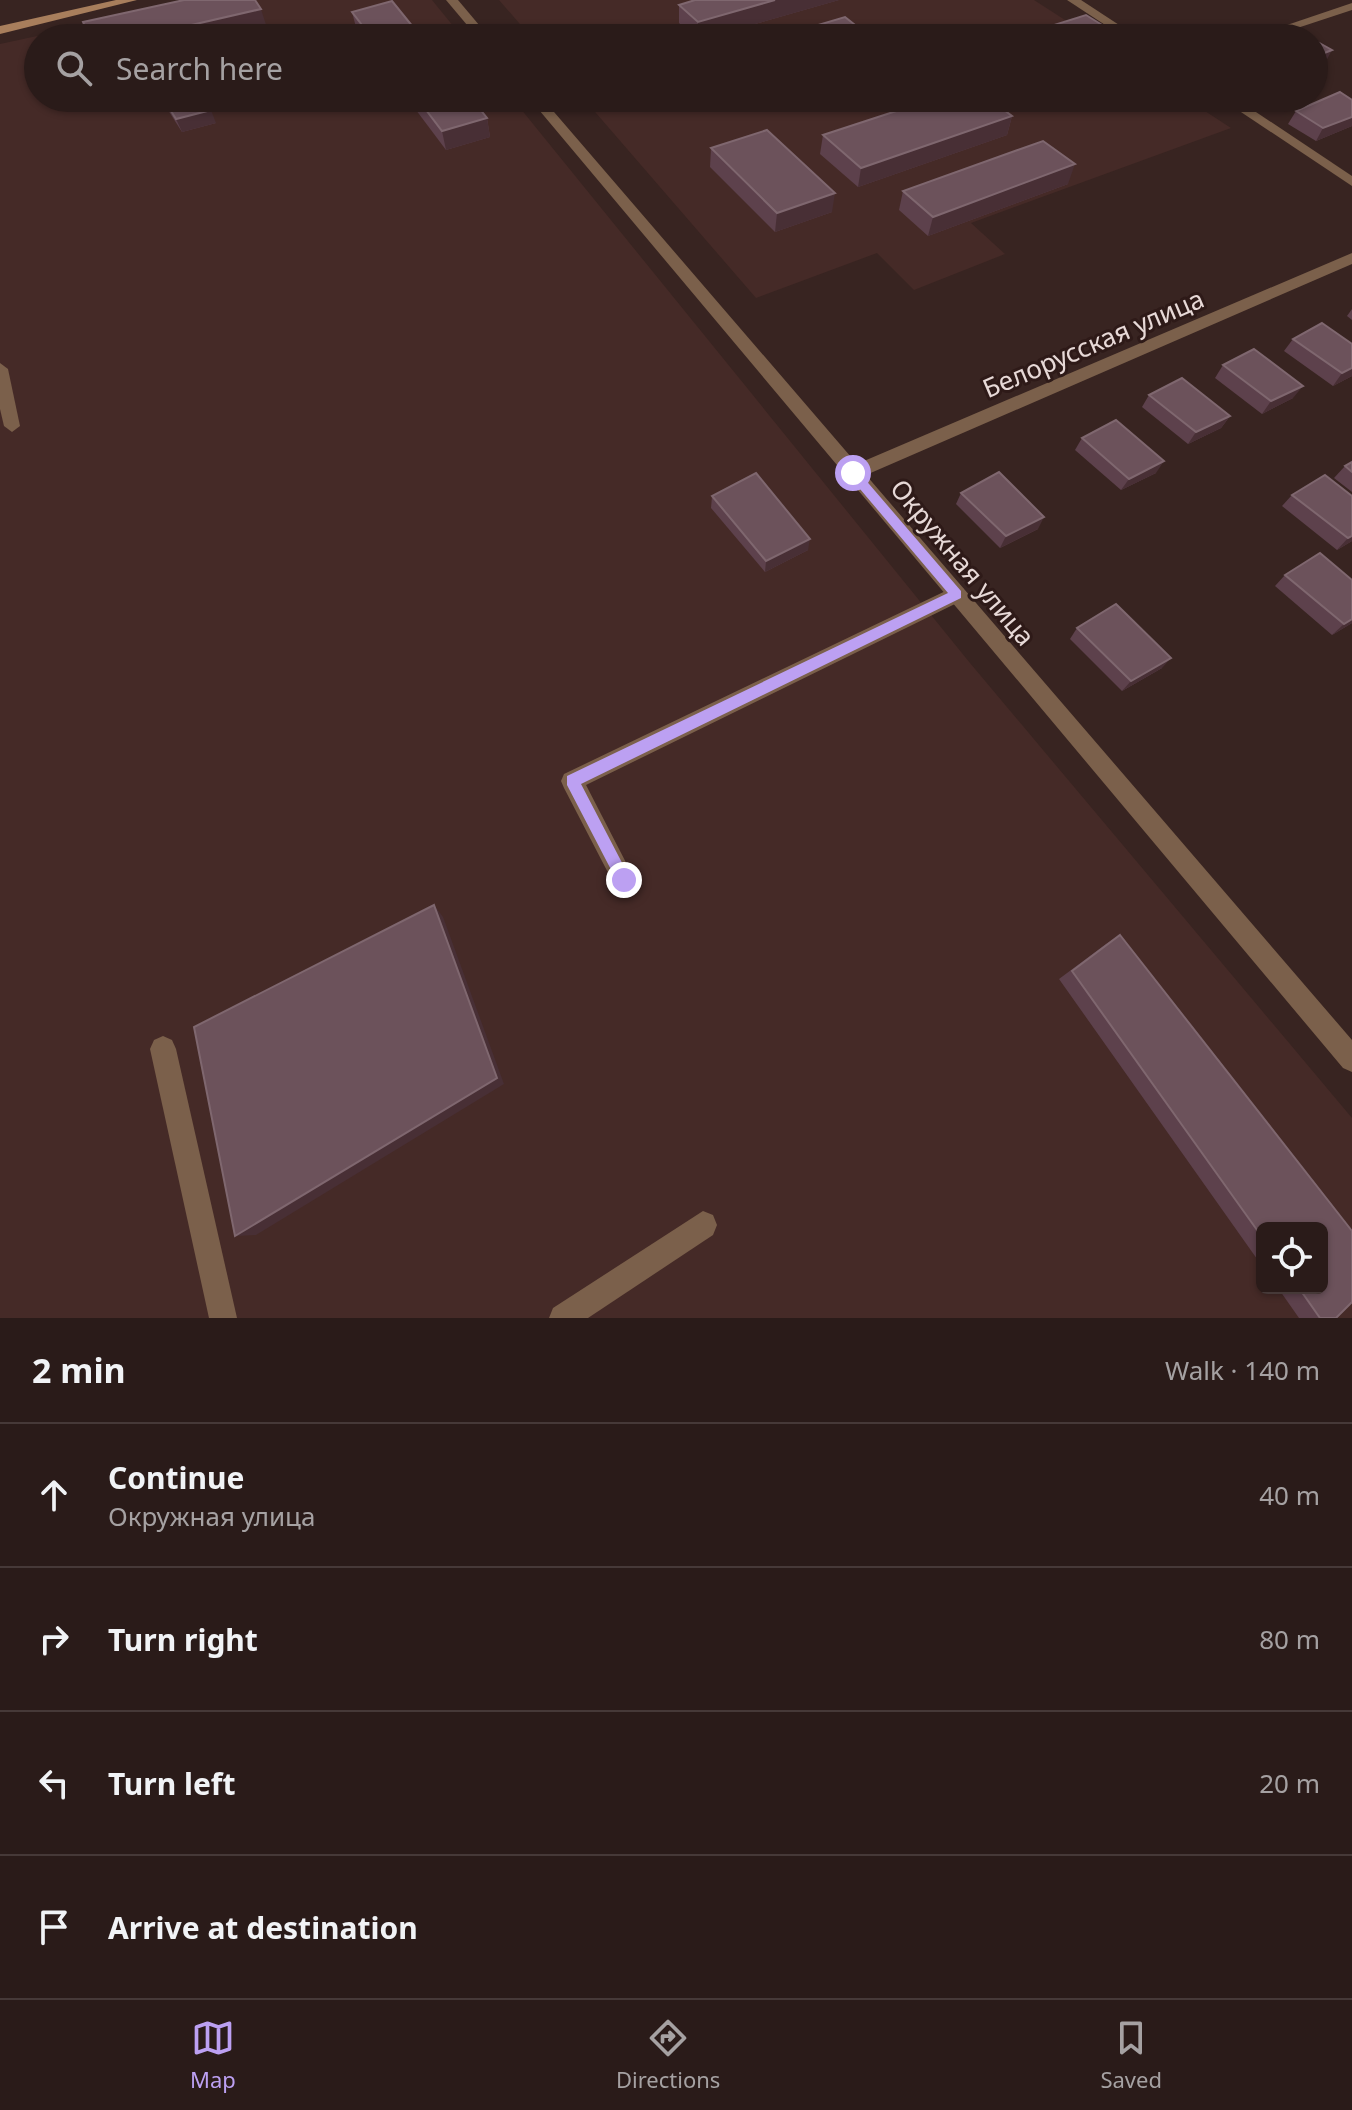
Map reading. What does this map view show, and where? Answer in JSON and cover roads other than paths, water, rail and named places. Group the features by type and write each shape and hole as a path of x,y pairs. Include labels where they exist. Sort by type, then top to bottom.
{"street":[{"path":"26,24 131,0"},
{"path":"452,0 472,24"},
{"path":"1073,0 1111,24"},
{"path":"1297,24 1352,6"},
{"path":"0,30 24,25"},
{"name":"Окружная улица","path":"547,112 1352,1059"},
{"path":"1247,112 1352,182"},
{"name":"Белорусская улица","path":"853,473 1352,258"},
{"path":"0,369 12,426"},
{"path":"624,880 572,781 956,594"},
{"path":"163,1049 223,1318"},
{"path":"563,1318 703,1225"}]}
